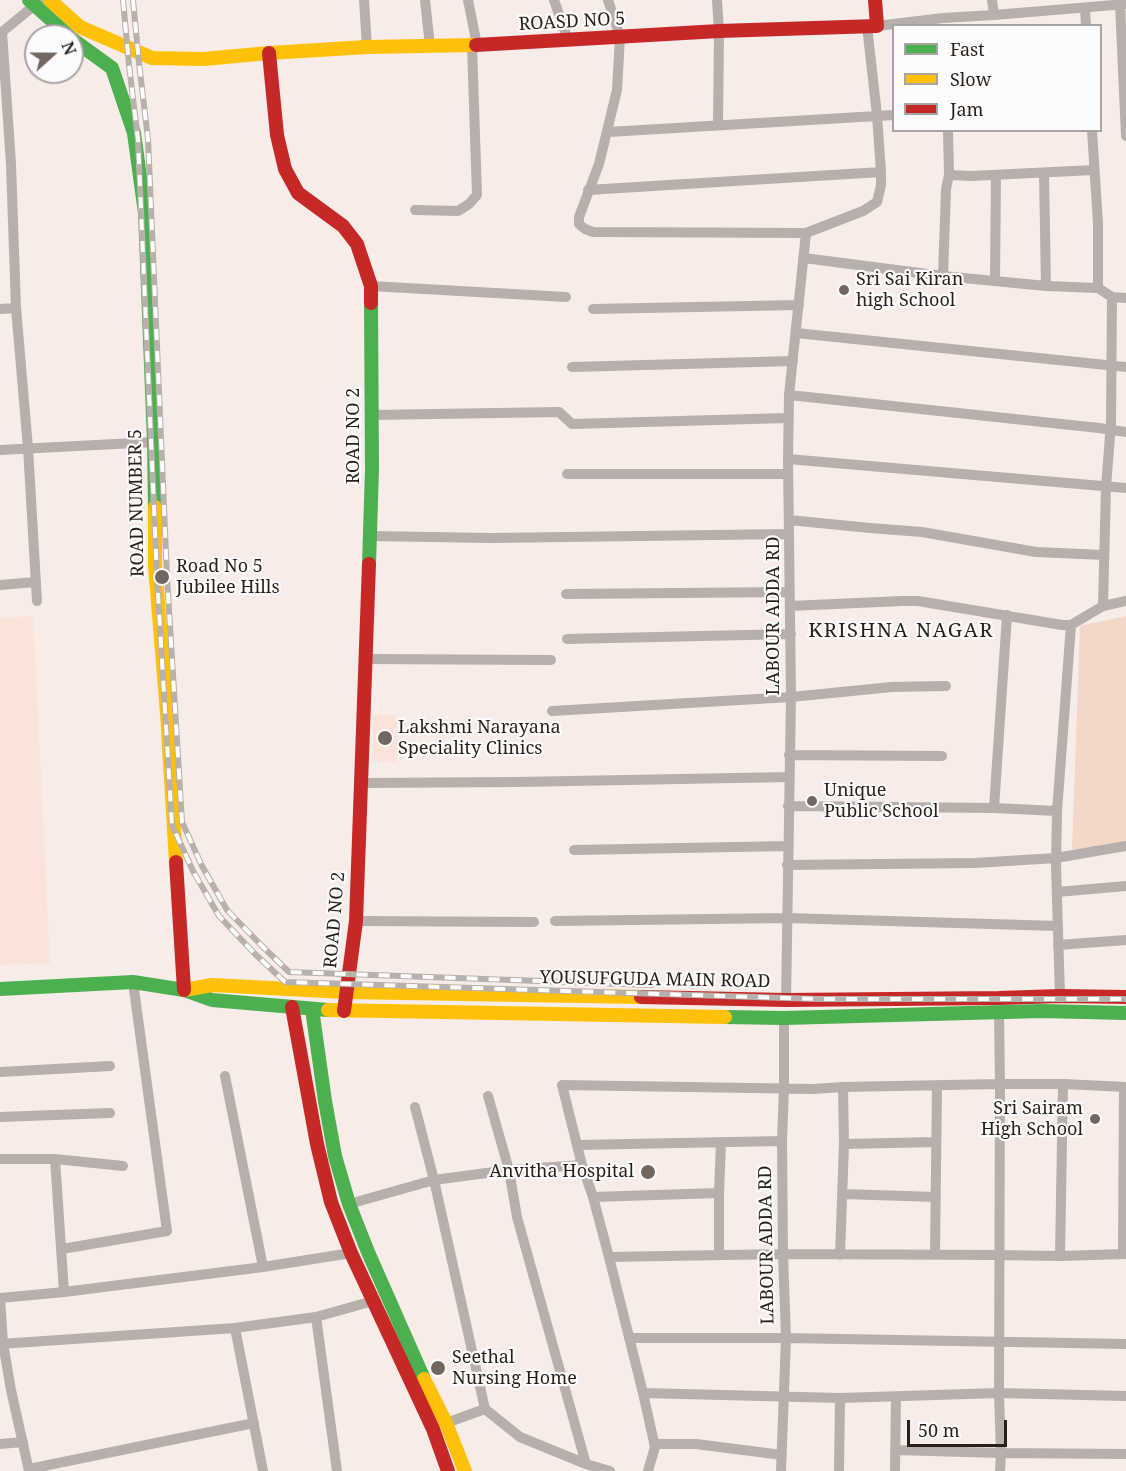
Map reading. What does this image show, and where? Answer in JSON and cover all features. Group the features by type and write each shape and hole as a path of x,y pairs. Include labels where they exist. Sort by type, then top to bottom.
{"main road":[{"path":"50,0 80,27 152,58 204,59 269,53"},
{"path":"872,26 875,0"},
{"path":"35,2 57,24"},
{"name":"ROASD NO 5","path":"269,53 367,47 474,45 719,31 872,26"},
{"path":"84,47 112,68 115,44"},
{"name":"ROAD NO 2","path":"269,53 277,135 285,169 298,194 343,226 357,244 371,286 372,415 366,659 356,921 344,1011"},
{"name":"ROAD NUMBER 5","path":"112,68 134,133 145,213 154,442 155,566 167,713 184,990"},
{"path":"0,989 133,982 184,990"},
{"name":"YOUSUFGUDA MAIN ROAD","path":"184,990 212,985 346,992 786,1000 1126,997"},
{"name":"YOUSUFGUDA MAIN ROAD","path":"184,990 212,1000 344,1011 784,1018 1042,1011 1126,1013"},
{"path":"292,1007 317,1144 331,1202 351,1253 380,1298 428,1387 446,1423 465,1471"},
{"path":"312,1009 335,1156 349,1204 368,1252 380,1298 448,1471"}],"street":[{"path":"364,0 367,47"},
{"path":"425,0 430,46"},
{"path":"415,210 458,211 477,195 474,45 468,0"},
{"path":"554,0 568,40"},
{"path":"608,0 620,37 617,90 599,164 579,217 579,224 593,232 806,233 863,211 877,202 881,172 872,26 892,25"},
{"path":"717,0 718,124"},
{"path":"992,0 994,15"},
{"path":"35,2 1,32 5,164 28,448 37,601"},
{"path":"908,24 1090,5 1123,4 1126,136"},
{"path":"1086,24 1090,5"},
{"path":"608,132 892,115"},
{"path":"943,276 946,189 949,175 948,132"},
{"path":"1092,132 1098,224 1098,288"},
{"path":"949,175 1094,170"},
{"path":"588,190 881,172"},
{"path":"1044,172 1046,286"},
{"path":"995,281 996,175"},
{"name":"LABOUR ADDA RD","path":"786,1000 791,697 788,418 806,233"},
{"path":"804,258 943,276 1046,286 1098,288 1112,297 1126,298"},
{"path":"371,286 566,297"},
{"path":"1103,606 1106,487 1111,430 1112,297"},
{"path":"594,309 799,305"},
{"path":"0,309 16,308"},
{"path":"796,333 1126,367"},
{"path":"572,367 793,361"},
{"path":"789,395 1126,432"},
{"path":"372,415 559,412 572,424 788,418"},
{"path":"0,450 154,442"},
{"path":"788,459 1126,488"},
{"path":"567,474 788,474"},
{"path":"789,520 922,532 1036,552 1104,555"},
{"path":"370,536 491,538 789,534"},
{"path":"0,585 36,582"},
{"path":"566,594 790,592"},
{"path":"790,606 918,602 1071,625 1103,606 1126,601"},
{"path":"994,808 1007,615"},
{"path":"1060,996 1057,811 1071,625"},
{"path":"567,639 791,634"},
{"path":"366,659 551,660"},
{"path":"552,711 791,697 892,687 946,686"},
{"path":"789,755 942,756"},
{"path":"361,783 789,777"},
{"path":"788,806 994,808 1057,811"},
{"path":"574,850 788,846"},
{"path":"787,865 975,863 1056,858 1126,846"},
{"path":"1057,892 1126,886"},
{"path":"555,921 787,918 1058,926"},
{"path":"356,921 534,922"},
{"path":"1058,945 1126,940"},
{"path":"62,1249 167,1231 133,982"},
{"path":"999,1012 1000,1471"},
{"name":"LABOUR ADDA RD","path":"782,1471 786,1338 782,1141 784,1018"},
{"path":"0,1072 110,1066"},
{"path":"225,1076 263,1267"},
{"path":"609,1257 719,1254 1060,1256 1125,1254 1125,1087 1000,1084 813,1089 562,1085 643,1393 655,1447 648,1471"},
{"path":"1060,1256 1063,1084"},
{"path":"935,1255 938,1085"},
{"path":"840,1255 844,1144 843,1087"},
{"path":"488,1096 509,1170 517,1217 586,1464"},
{"path":"415,1107 434,1180 485,1409 520,1437 586,1464 610,1471"},
{"path":"0,1117 110,1113"},
{"path":"577,1145 782,1141"},
{"path":"719,1254 721,1142"},
{"path":"844,1144 936,1142"},
{"path":"0,1159 55,1159 123,1166"},
{"path":"55,1159 64,1292"},
{"path":"349,1204 434,1180 509,1170 582,1165"},
{"path":"593,1197 719,1193"},
{"path":"843,1194 936,1197"},
{"path":"254,1423 29,1470 23,1443 6,1392 0,1298 263,1267 351,1253"},
{"path":"2,1344 236,1328 316,1317 380,1298"},
{"path":"316,1317 337,1471"},
{"path":"236,1328 263,1471"},
{"path":"629,1338 786,1338 1126,1344"},
{"path":"643,1393 840,1398 999,1394 1126,1396"},
{"path":"895,1471 896,1397"},
{"path":"839,1471 840,1398"},
{"path":"446,1423 485,1409"},
{"path":"0,1444 23,1443"},
{"path":"654,1444 696,1444 782,1455"},
{"path":"895,1450 1126,1454"}],"shaded area":[{"path":"33,616 50,963 0,965 0,618"},
{"path":"1126,616 1126,842 1072,850 1080,626"},
{"name":"Lakshmi Narayana Speciality Clinics","path":"373,715 396,715 397,762 373,762"}],"railway":[{"path":"123,0 138,140 157,578 172,825 193,871 219,916 254,953 285,982 818,999 1126,999"},
{"path":"133,0 148,139 167,577 182,822 202,866 227,910 289,972 652,985"}],"traffic: fast":[{"path":"29,0 56,24"},
{"path":"84,48 112,68 134,133 145,213 155,507"},
{"path":"369,564 372,469 371,303"},
{"path":"0,989 133,982 184,990 212,1000 328,1010"},
{"path":"312,1009 335,1156 349,1204 424,1379"},
{"path":"725,1017 784,1018 1042,1011 1126,1013"}],"traffic: slow":[{"path":"50,0 80,27 152,58 204,59 367,47 476,45"},
{"path":"155,507 155,566 176,862"},
{"path":"184,990 212,985 346,992 641,997"},
{"path":"328,1010 725,1017"},
{"path":"424,1379 446,1423 465,1471"}],"traffic: jam":[{"path":"476,45 719,31 877,26 875,0"},
{"path":"269,53 277,135 285,169 298,193 343,226 357,244 371,286 371,303"},
{"path":"344,1011 356,921 369,564"},
{"path":"176,862 184,990"},
{"path":"641,997 786,1000 1126,997"},
{"path":"292,1007 317,1144 331,1202 351,1253 433,1429 448,1471"}],"place":[{"name":"Sri Sai Kiran high School","path":"844,290"},
{"name":"Road No 5 Jubilee Hills","path":"162,577"},
{"name":"Lakshmi Narayana Speciality Clinics","path":"385,738"},
{"name":"Unique Public School","path":"812,801"},
{"name":"Sri Sairam High School","path":"1095,1119"},
{"name":"Anvitha Hospital","path":"648,1172"},
{"name":"Seethal Nursing Home","path":"438,1368"}],"district":[{"name":"KRISHNA NAGAR","path":"901,631"}]}
